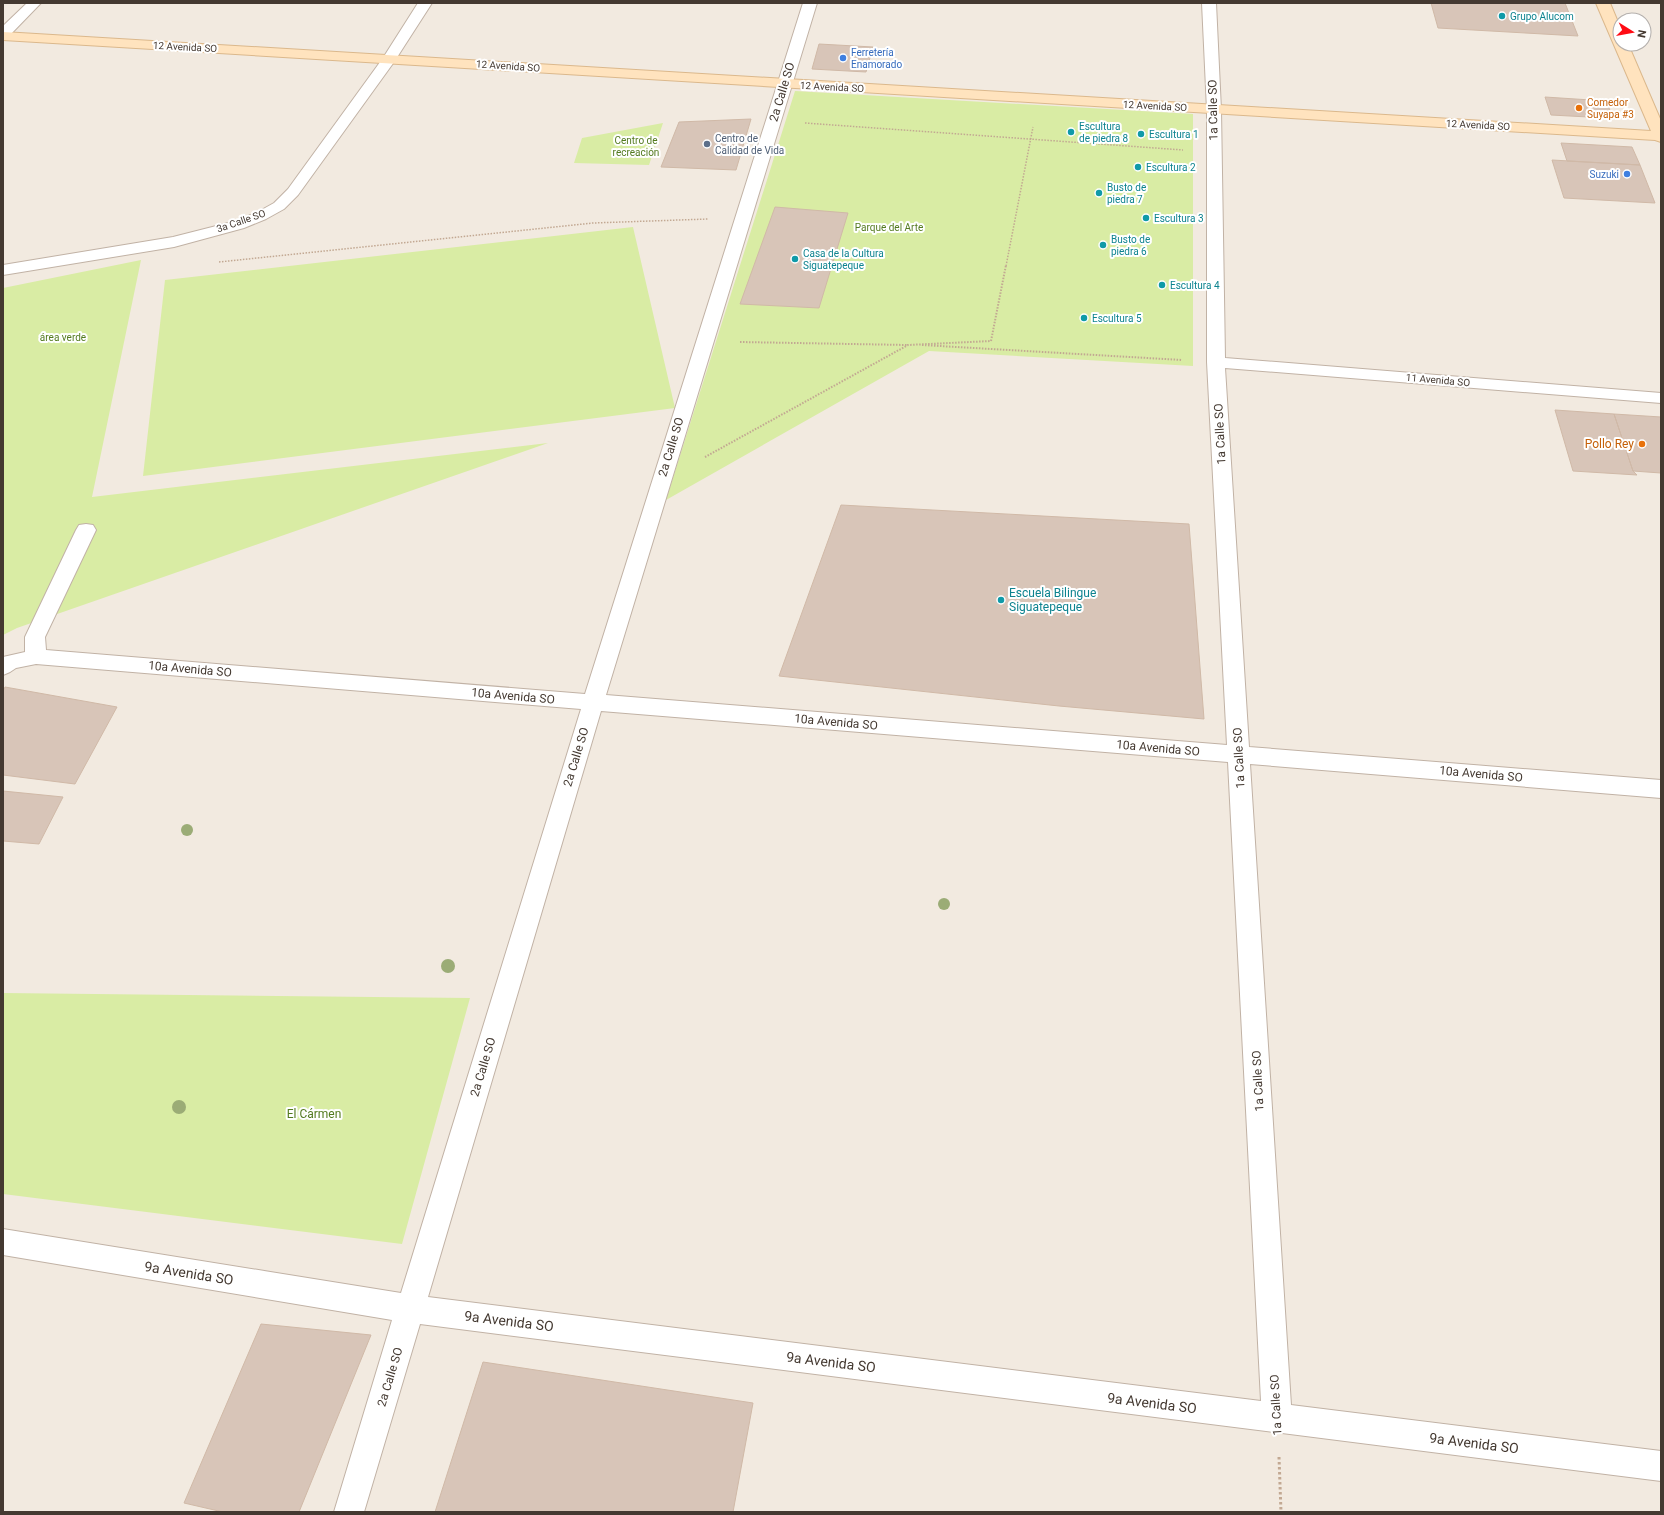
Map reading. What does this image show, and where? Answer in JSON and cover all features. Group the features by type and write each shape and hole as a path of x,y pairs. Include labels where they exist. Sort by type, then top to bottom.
{"street":[{"path":"3,35 34,3"},
{"name":"3a Calle SO","path":"3,270 174,242 238,225 261,216 279,206 293,192 388,59 425,3"},
{"name":"2a Calle SO","path":"349,1512 703,341 810,3"},
{"name":"1a Calle SO","path":"1209,3 1214,110 1216,362 1277,1418"},
{"path":"1604,3 1612,23"},
{"name":"12 Avenida SO","path":"3,35 1661,137"},
{"path":"1624,52 1661,137"},
{"name":"11 Avenida SO","path":"1216,362 1661,398"},
{"path":"36,657 35,637 86,530"},
{"name":"10a Avenida SO","path":"7,665 36,657 1661,789"},
{"name":"9a Avenida SO","path":"3,1242 410,1309 1661,1466"}],"path":[{"path":"660,483 908,345 991,341 1038,99"},
{"path":"772,121 1214,152"},
{"path":"174,242 216,263 593,223 743,217"},
{"path":"703,341 908,345 1216,362"},
{"name":"1a Calle SO","path":"1277,1418 1281,1512"}],"green space":[{"name":"Parque del Arte","path":"795,91 1193,114 1193,366 929,351 666,500"},
{"name":"Centro de recreación","path":"663,123 649,165 574,163 582,138"},
{"path":"633,227 675,408 143,476 165,280"},
{"name":"área verde","path":"141,260 92,497 548,443 17,628 3,635 3,288"},
{"name":"El Cármen","path":"3,993 470,998 402,1244 3,1194"}],"building":[{"name":"Grupo Alucom","path":"1431,3 1565,3 1578,36 1438,28"},
{"name":"Ferretería Enamorado","path":"819,44 873,47 866,72 812,69"},
{"name":"Comedor Suyapa #3","path":"1545,97 1606,101 1612,115 1607,118 1551,115"},
{"name":"Centro de Calidad de Vida","path":"751,119 736,170 661,167 679,122"},
{"path":"1561,143 1632,147 1640,165 1567,161"},
{"path":"1552,160 1640,165 1655,203 1564,198"},
{"name":"Casa de la Cultura Siguatepeque","path":"775,207 848,213 819,308 740,304"},
{"path":"1555,410 1614,414 1633,471 1637,475 1573,471"},
{"name":"Pollo Rey","path":"1614,414 1661,417 1661,473 1633,471"},
{"name":"Escuela Bilingue Siguatepeque","path":"841,505 1189,524 1204,719 1059,706 779,676"},
{"path":"5,687 117,707 75,784 3,775 3,691"},
{"path":"3,791 63,797 39,844 3,841"},
{"path":"261,1324 371,1335 299,1512 223,1512 184,1503"},
{"path":"483,1362 753,1403 733,1512 435,1512"}],"place":[{"name":"Grupo Alucom","path":"1502,16"},
{"name":"Ferretería Enamorado","path":"843,58"},
{"name":"Comedor Suyapa #3","path":"1579,108"},
{"name":"Escultura de piedra 8","path":"1071,132"},
{"name":"Escultura 1","path":"1141,134"},
{"name":"Centro de Calidad de Vida","path":"707,144"},
{"name":"Escultura 2","path":"1138,167"},
{"name":"Suzuki","path":"1627,174"},
{"name":"Busto de piedra 7","path":"1099,193"},
{"name":"Escultura 3","path":"1146,218"},
{"name":"Busto de piedra 6","path":"1103,245"},
{"name":"Casa de la Cultura Siguatepeque","path":"795,259"},
{"name":"Escultura 4","path":"1162,285"},
{"name":"Escultura 5","path":"1084,318"},
{"name":"Pollo Rey","path":"1642,444"},
{"name":"Escuela Bilingue Siguatepeque","path":"1001,600"}]}
